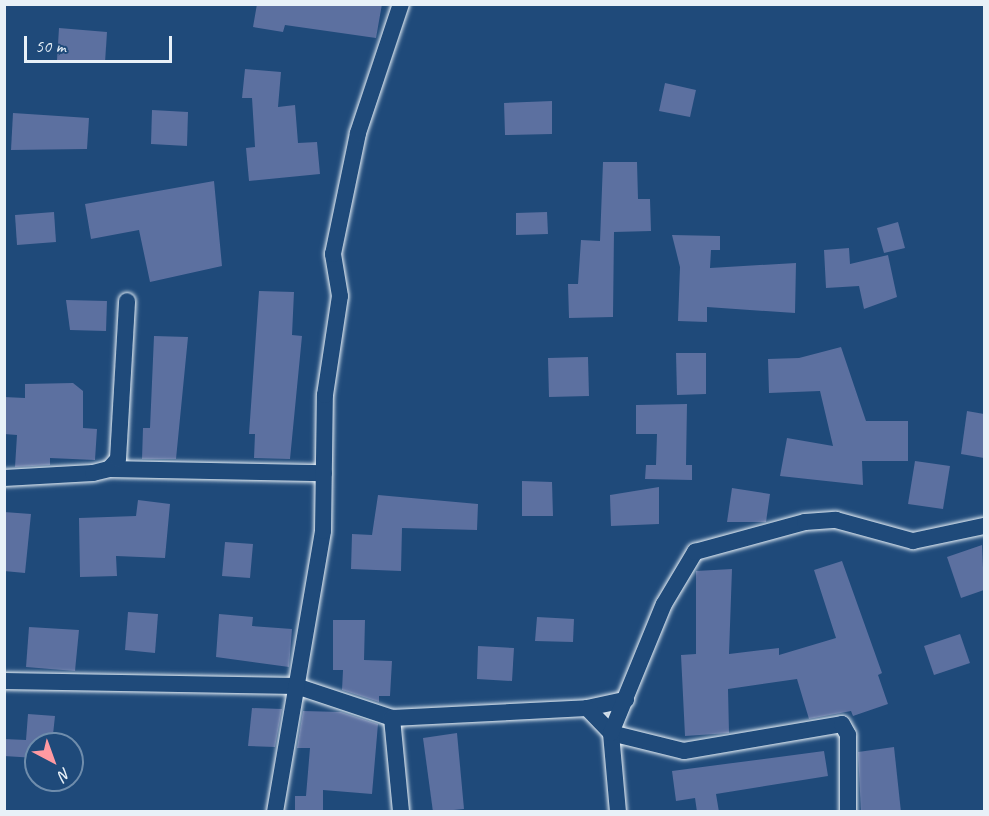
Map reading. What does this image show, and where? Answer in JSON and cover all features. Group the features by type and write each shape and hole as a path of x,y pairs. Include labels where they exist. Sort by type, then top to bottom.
{"street":[{"path":"274,812 323,531 331,331 340,296 333,254 358,133 401,4"},
{"path":"109,469 118,459 127,301"},
{"path":"4,478 109,469 324,473"},
{"path":"618,812 611,733 664,604 695,552 805,522 836,520 913,541 984,526"},
{"path":"4,681 296,686 392,718 587,708 626,700"},
{"path":"587,708 611,733 684,751 842,724 848,735 848,812"},
{"path":"392,718 401,812"}],"building":[{"path":"257,4 382,4 376,38 285,25 283,32 253,27"},
{"path":"59,28 107,32 105,63 57,60"},
{"path":"245,69 281,72 278,107 295,105 298,143 317,142 320,174 249,181 246,148 255,147 252,98 242,98"},
{"path":"665,83 696,90 690,117 659,111"},
{"path":"552,101 552,134 505,135 504,103"},
{"path":"152,110 188,112 187,146 151,144"},
{"path":"13,113 89,118 87,149 11,150"},
{"path":"603,162 637,162 638,199 650,199 651,231 614,232 613,317 569,318 568,284 578,284 581,240 600,241"},
{"path":"214,181 222,266 150,282 139,230 91,239 85,204"},
{"path":"54,212 56,242 17,245 15,215"},
{"path":"547,212 548,234 516,235 516,213"},
{"path":"898,222 905,248 884,253 877,228"},
{"path":"672,235 720,236 720,250 711,250 710,268 796,263 795,313 707,307 707,322 678,321 680,267"},
{"path":"849,248 850,264 888,255 897,297 864,309 859,286 826,288 824,250"},
{"path":"259,291 294,292 292,335 302,336 290,459 254,458 255,434 249,434"},
{"path":"66,300 107,301 106,331 70,330"},
{"path":"154,336 188,337 176,459 142,459 143,428 150,428"},
{"path":"841,347 866,421 908,421 908,461 862,461 863,485 780,476 787,438 833,446 820,391 769,393 768,359 799,358"},
{"path":"676,353 706,353 706,394 677,395"},
{"path":"588,357 589,396 549,397 548,358"},
{"path":"73,383 83,391 83,428 97,429 95,460 50,458 50,465 15,467 17,435 4,434 4,397 25,398 25,384"},
{"path":"687,404 686,465 692,465 692,480 645,479 646,465 656,465 657,434 636,434 636,405"},
{"path":"967,411 984,414 984,458 961,454"},
{"path":"915,461 950,466 943,509 908,504"},
{"path":"522,481 552,482 553,516 522,516"},
{"path":"659,487 659,524 611,526 610,495"},
{"path":"732,488 770,494 766,522 727,522"},
{"path":"378,495 478,504 477,530 402,528 401,571 351,569 352,534 372,535"},
{"path":"138,500 170,504 165,558 116,556 117,576 80,577 79,518 136,516"},
{"path":"4,512 31,514 25,573 4,571"},
{"path":"225,542 253,544 250,578 222,576"},
{"path":"982,545 984,590 961,598 947,557"},
{"path":"842,561 882,673 878,675 888,704 853,716 851,711 809,719 797,679 728,689 729,733 685,736 681,655 696,654 696,571 732,569 729,654 779,648 779,655 836,638 814,570"},
{"path":"128,612 158,614 155,653 125,650"},
{"path":"219,614 253,617 252,626 292,629 289,667 216,657"},
{"path":"537,617 574,619 573,642 535,641"},
{"path":"333,620 365,620 364,660 392,661 390,696 379,696 379,702 342,690 343,670 333,670"},
{"path":"29,627 79,630 75,671 26,667"},
{"path":"960,634 970,663 934,675 924,646"},
{"path":"478,646 514,648 512,681 477,679"},
{"path":"252,708 282,709 275,747 248,746"},
{"path":"303,711 341,712 378,724 372,794 323,790 323,812 295,812 295,796 306,796 310,748 297,748"},
{"path":"28,714 55,716 53,732 27,732"},
{"path":"457,733 464,809 433,812 423,738"},
{"path":"4,739 24,740 24,757 4,756"},
{"path":"894,747 901,812 861,812 858,752"},
{"path":"824,751 828,776 716,794 719,812 697,812 695,798 676,801 672,771"}]}
